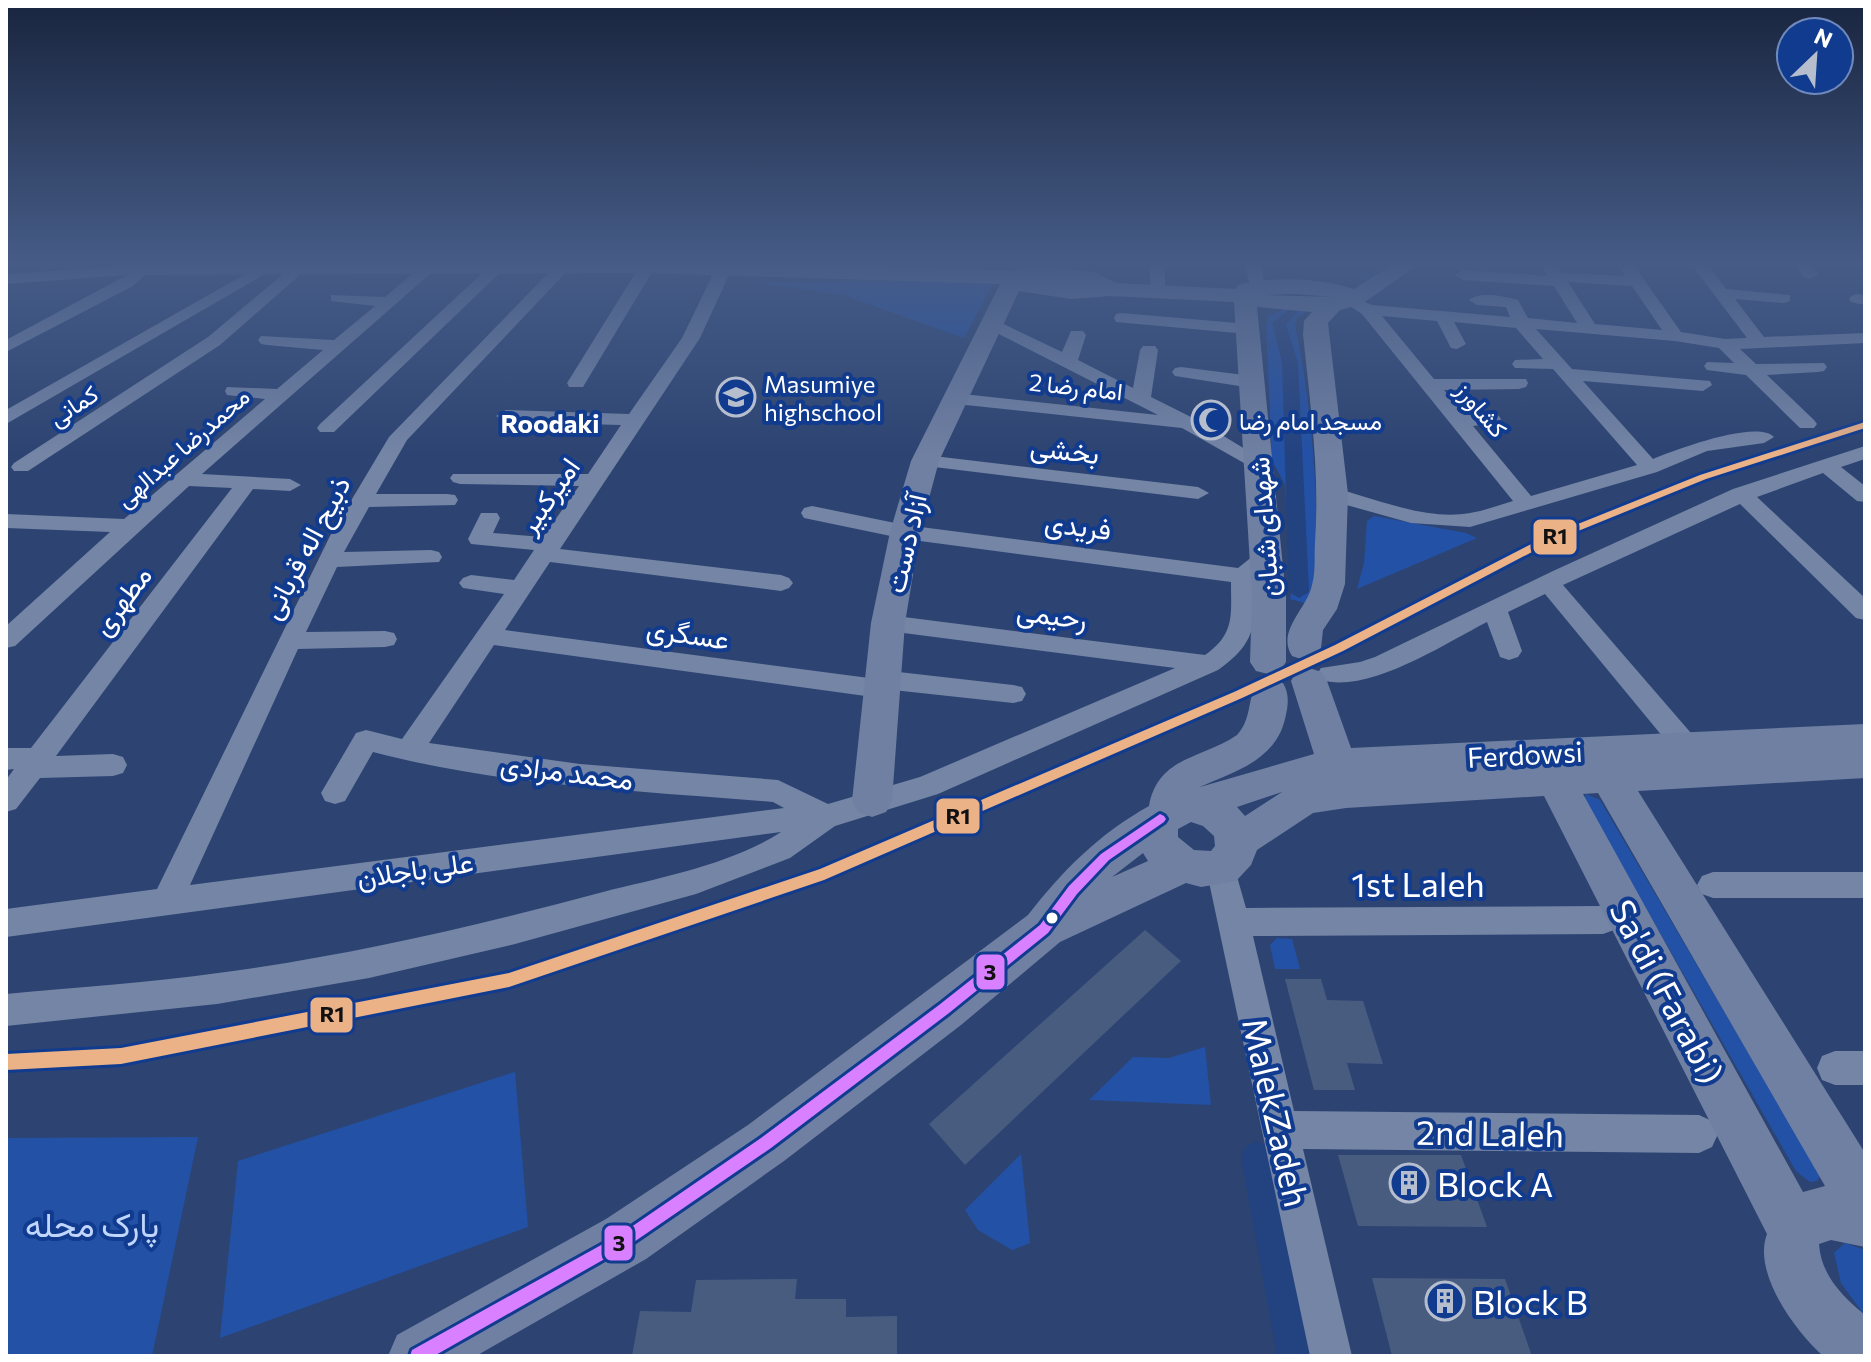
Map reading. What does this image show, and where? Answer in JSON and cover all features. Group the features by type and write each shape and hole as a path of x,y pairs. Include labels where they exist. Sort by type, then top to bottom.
{"street":[{"path":"6,347 43,328"},
{"path":"6,418 164,328"},
{"name":"کمانی","path":"21,467 214,341 230,328"},
{"name":"محمدرضا عبدالهی","path":"6,640 129,526 360,328"},
{"path":"327,428 434,328"},
{"name":"ذبیح اله قربانی","path":"166,903 289,641 361,501 399,437 505,328"},
{"path":"576,383 610,328"},
{"name":"امیرکبیر","path":"409,751 636,420 695,328"},
{"name":"آزاد دست","path":"872,801 888,623 905,532 925,461 954,399 996,328"},
{"path":"1045,328 1068,362 1192,425 1258,463"},
{"path":"1232,328 1248,329"},
{"name":"شهدای شبان","path":"1314,668 1306,629 1320,609 1329,584 1333,494 1315,328"},
{"name":"کشاورز","path":"1372,328 1427,385 1526,503"},
{"path":"1448,328 1457,344"},
{"path":"1525,328 1650,468"},
{"path":"1570,328 1675,336 1725,344 1865,338"},
{"path":"1669,328 1675,336"},
{"path":"1748,328 1760,343"},
{"name":"شهدای شبان","path":"1173,812 1171,791 1178,780 1235,755 1262,737 1270,714 1269,597 1248,329"},
{"path":"120,331 151,335"},
{"path":"1068,362 1077,335"},
{"path":"267,340 339,346"},
{"path":"1725,344 1807,424"},
{"path":"1141,399 1149,350"},
{"path":"1713,366 1752,370 1818,367"},
{"path":"1427,385 1515,383 1561,369 1703,385"},
{"path":"1181,372 1252,382"},
{"path":"1626,374 1627,398"},
{"path":"234,391 281,395"},
{"name":"امام رضا 2","path":"954,399 1192,425"},
{"path":"506,416 636,420"},
{"path":"1102,437 1106,416"},
{"path":"1458,421 1491,419"},
{"path":"1333,494 1438,520 1470,520 1650,468 1703,446 1764,437"},
{"path":"1338,766 1314,668 1363,671 1384,663 1650,533 1741,494 1865,452"},
{"name":"بخشی","path":"925,461 1198,493"},
{"path":"1825,464 1865,496"},
{"path":"460,478 595,480"},
{"path":"183,479 290,485"},
{"name":"مطهری","path":"6,801 26,761 246,484"},
{"path":"1741,494 1865,612"},
{"path":"361,501 447,500"},
{"name":"فریدی","path":"812,513 905,532 1243,576"},
{"path":"489,518 479,539 781,583"},
{"path":"6,521 129,526"},
{"path":"329,560 431,557"},
{"path":"6,1010 217,989 369,963 515,930 696,881 779,849 825,817 928,786 1209,664 1228,652 1240,636 1243,576 1266,557"},
{"path":"471,583 521,588"},
{"path":"1549,583 1687,747"},
{"path":"6,608 35,610"},
{"path":"1495,609 1509,651"},
{"name":"رحیمی","path":"888,623 1209,664"},
{"name":"عسگری","path":"488,636 881,684 1013,694"},
{"path":"289,641 385,639"},
{"name":"Ferdowsi","path":"1601,764 1687,747 1865,738"},
{"name":"محمد مرادی","path":"335,793 366,740 409,751 580,775 778,791 825,817"},
{"path":"26,761 113,765"},
{"name":"Ferdowsi","path":"418,1356 626,1239 843,1086 1044,929 1073,890 1105,857 1173,812 1291,774 1338,766 1865,763"},
{"name":"Sa'di (Farabi)","path":"1601,764 1865,1203"},
{"name":"Ferdowsi","path":"1044,929 1213,859 1303,799 1338,766"},
{"name":"Sa'di (Farabi)","path":"1548,766 1794,1230"},
{"path":"1204,808 1227,822 1213,859 1161,849 1156,828 1173,812 1204,808"},
{"name":"علی باجلان","path":"6,923 764,822 825,817"},
{"name":"MalekZadeh","path":"1213,859 1233,922 1331,1356"},
{"path":"1713,885 1865,885"},
{"name":"1st Laleh","path":"1233,922 1603,920"},
{"name":"2nd Laleh","path":"1282,1130 1699,1134"},
{"path":"1852,1346 1822,1315 1798,1278 1792,1259 1794,1230 1813,1214 1827,1211 1865,1220"}],"green space":[{"path":"935,328 970,328 964,338"},
{"path":"1266,328 1295,328 1311,425 1316,508 1314,579 1308,604 1290,599 1292,588 1285,485 1272,460"},
{"path":"1374,516 1466,533 1477,538 1357,589 1364,563 1367,521"},
{"path":"1586,794 1600,800 1818,1171 1820,1177 1817,1181 1810,1182 1796,1171 1584,800"},
{"path":"1277,938 1292,939 1300,969 1275,969 1270,945"},
{"path":"1205,1047 1211,1105 1089,1100 1133,1057 1169,1058"},
{"path":"515,1072 528,1227 220,1338 238,1161"},
{"name":"پارک محله","path":"198,1137 152,1356 6,1356 6,1138"},
{"path":"1021,1154 1030,1243 1012,1250 978,1230 965,1210"},
{"path":"1845,1243 1865,1250 1865,1316 1841,1283 1834,1253"}],"building":[{"path":"1145,930 1181,961 965,1165 929,1124"},
{"path":"1285,979 1321,979 1327,1000 1363,1001 1383,1064 1347,1063 1355,1090 1314,1090"},
{"name":"Block A","path":"1338,1155 1461,1155 1487,1227 1358,1226"},
{"name":"Block B","path":"1372,1278 1505,1279 1532,1356 1392,1356"},
{"path":"797,1279 795,1299 846,1299 846,1317 897,1316 897,1356 632,1356 640,1311 691,1312 696,1280"}],"waterway":[{"path":"1280,328 1290,363 1299,592"},
{"path":"1257,1157 1295,1356"}],"transit line":[{"name":"R1","path":"6,1062 121,1056 509,980 824,874 1238,695 1339,648 1547,540 1703,477 1865,425"},
{"name":"3","path":"418,1356 626,1239 766,1143 1044,929 1073,890 1105,857 1160,819"}],"place":[{"name":"Masumiye highschool","path":"736,397"},
{"name":"مسجد امام رضا","path":"1211,420"},
{"name":"Block A","path":"1409,1183"},
{"name":"Block B","path":"1445,1301"}],"district":[{"name":"Roodaki","path":"550,422"}]}
